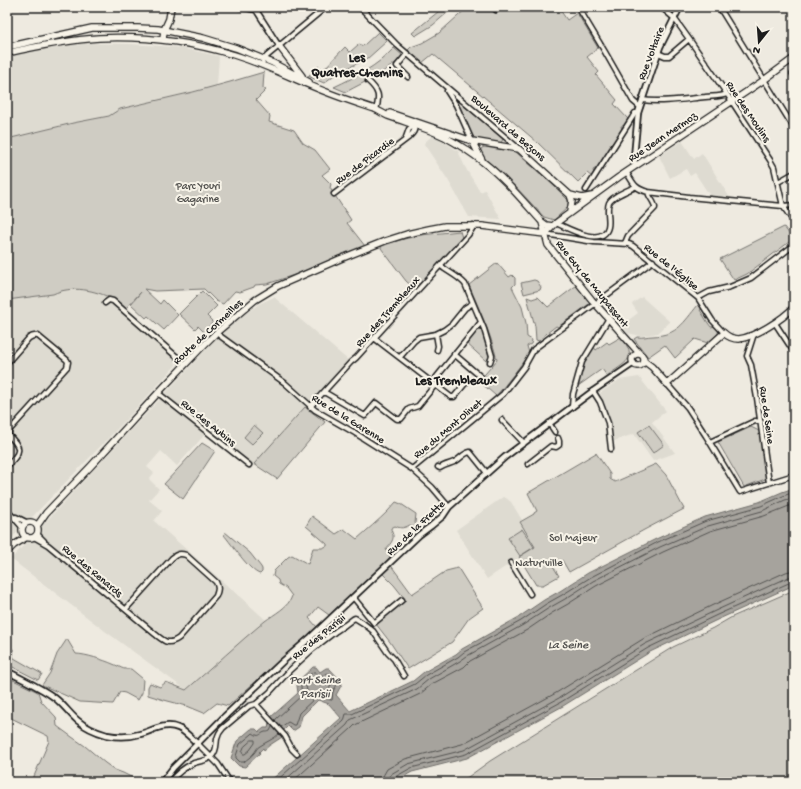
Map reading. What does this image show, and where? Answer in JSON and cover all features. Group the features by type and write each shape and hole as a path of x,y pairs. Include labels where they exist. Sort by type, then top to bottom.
{"main road":[{"path":"164,33 167,7"},
{"path":"164,33 169,20 171,7"},
{"path":"7,47 92,28 138,28 220,43 236,48 321,89 386,115 408,120 472,141 519,149"},
{"path":"7,53 59,42 101,38 129,38 164,33 201,46 263,62 273,63 304,78 321,89"},
{"path":"279,46 304,78"},
{"name":"Rue Jean Mermoz","path":"545,234 554,224 635,166 764,80 794,58"},
{"path":"418,124 446,138 482,161 500,177 542,222 546,224 554,224"},
{"path":"472,141 482,161"},
{"path":"476,149 487,144"},
{"name":"Boulevard de Bezons","path":"519,149 570,195"},
{"path":"570,195 582,198 594,196"},
{"path":"570,195 572,201 570,212"},
{"name":"Rue Guy de Maupassant","path":"542,222 548,245 629,342 637,355"},
{"name":"Route de Cormeilles","path":"35,524 216,333 254,300 278,286 385,241 407,234 445,226 473,225 545,234"},
{"path":"644,362 640,365 636,365 633,359 637,355 644,358 644,362 652,367 667,384 724,333 727,336 739,339 754,334 775,323 794,307"},
{"path":"7,552 24,533 26,522 35,524 38,529 35,535 24,533"}],"street":[{"path":"240,7 257,9 279,46"},
{"path":"263,62 279,46 326,7"},
{"name":"Boulevard de Bezons","path":"360,7 389,38 519,149"},
{"path":"578,7 633,101 640,107"},
{"name":"Rue des Moulins","path":"661,7 674,18 689,39 770,160 774,167 783,206 794,222"},
{"name":"Rue Voltaire","path":"635,166 634,157 638,113 658,53 680,7"},
{"path":"720,7 794,128"},
{"path":"658,53 669,56 689,39"},
{"path":"407,54 397,66 408,77"},
{"name":"Boulevard de Bezons","path":"433,76 447,91 456,105 472,141"},
{"path":"368,81 377,92 379,98 376,110"},
{"path":"642,100 654,101 723,96 727,94"},
{"path":"586,190 632,118 638,113"},
{"path":"408,120 408,129 418,124"},
{"name":"Rue de Picardie","path":"334,194 412,135 418,124"},
{"name":"Rue de Picardie","path":"404,140 408,129"},
{"path":"627,173 635,187 648,192 783,206 794,205"},
{"path":"778,182 794,173"},
{"path":"554,224 588,236 601,236 606,232 608,227 608,203 611,199 635,187"},
{"path":"625,244 628,236 655,208 648,192"},
{"name":"Rue des Trembleaux","path":"310,407 468,236 473,225"},
{"name":"Rue de l'Église","path":"545,234 594,242 629,244 633,246 698,298 712,320 724,333"},
{"path":"698,298 710,292 734,285 750,278 794,246"},
{"name":"Rue du Mont Olivet","path":"412,468 502,394 524,367 534,349 653,261"},
{"path":"440,266 465,284 484,329 492,356 490,362"},
{"path":"105,303 109,300 113,301 185,364"},
{"path":"400,357 419,337 436,334 444,330 452,324 465,308 473,303"},
{"path":"572,407 573,394 582,362 609,318"},
{"path":"435,379 481,322"},
{"path":"775,323 794,352"},
{"name":"Rue de la Garenne","path":"216,333 285,383 310,407 412,468 432,487 449,507"},
{"path":"436,334 438,346 437,350"},
{"name":"Rue de Seine","path":"754,334 747,356 751,365 761,422 769,483"},
{"path":"7,363 29,338 35,335 68,362 67,367 7,434 18,445 17,456 7,466"},
{"path":"374,338 451,397 454,397 468,380"},
{"path":"454,354 481,376"},
{"name":"Rue de la Frette","path":"162,782 197,743 282,662 311,638 419,535 443,516 449,507 505,457 549,423 634,363"},
{"path":"667,384 688,408 740,492 794,475"},
{"path":"324,392 366,416 376,403 398,419 401,419 409,409 418,406 435,385"},
{"path":"593,391 600,402 608,423 611,449"},
{"name":"Rue des Aubins","path":"158,393 249,465"},
{"path":"502,420 524,443"},
{"path":"710,442 755,421 761,422"},
{"path":"549,423 554,432"},
{"path":"528,464 551,446 556,447 559,441 558,438"},
{"path":"438,467 440,468 456,461 466,453 470,452 487,473"},
{"path":"9,512 20,520 26,522"},
{"path":"9,512 24,533"},
{"name":"Rue des Renards","path":"35,535 163,640 167,642 172,642 179,638 216,596 219,590 216,582 186,555 181,553 172,558 126,609"},
{"path":"511,563 530,594"},
{"path":"353,598 374,624"},
{"path":"369,628 402,600"},
{"name":"Rue des Parisii","path":"211,757 216,750 217,738 220,732 249,706 256,704 269,693 290,670 313,649 346,625 350,620 356,618 373,631 394,659 404,676"},
{"path":"7,671 55,698 76,719 86,726 100,732 115,736 131,736 158,727 174,726 197,743 218,764 230,782"},
{"path":"256,704 285,736 292,749 297,754"},
{"path":"170,782 177,774 194,763 211,757"}],"shaded area":[{"path":"88,43 176,47 219,56 217,86 120,109 109,116 7,139 7,56 33,50"},
{"path":"433,135 458,151 465,167 480,192 485,190 501,219 469,217 448,180 424,144"},
{"path":"682,141 694,159 702,153 730,198 710,196 695,173 690,176 686,169 670,178 659,156"},
{"path":"82,289 96,292 115,300 173,350 176,365 122,424 7,543 7,300 53,294 60,290"},
{"path":"274,297 349,361 305,407 250,469 207,432 177,466 161,451 147,467 154,473 149,479 159,489 149,500 162,511 154,521 266,620 186,690 105,631 11,559 225,329 259,304"},
{"path":"642,297 670,322 658,333 641,336 628,333 622,325 638,313 632,304"},
{"path":"639,377 666,411 652,422 675,453 653,461 634,434 614,441 608,416 600,393 619,380"},
{"path":"503,497 511,502 522,520 520,522 535,547 487,579 456,530"}],"green space":[{"path":"444,7 454,7 433,25 415,36 412,33"},
{"path":"468,7 490,7 494,12 500,7 558,7 567,20 577,13 598,48 587,57 599,72 596,75 617,100 614,104 628,119 624,126 621,126 622,130 614,143 610,144 611,147 597,169 593,170 594,174 592,177 587,173 578,182 537,142 433,54 422,63 408,50 439,33"},
{"path":"378,32 387,41 367,59 337,73 324,83 308,76 319,66 323,70 345,47 350,52 359,44 363,46"},
{"path":"394,48 403,56 383,72 346,92 334,87 373,66"},
{"name":"Parc Youri Gagarine","path":"264,72 263,88 266,90 256,100 270,116 269,122 294,130 303,143 315,150 330,169 322,175 331,184 330,188 351,220 347,223 365,246 294,275 267,284 255,285 254,287 240,292 235,291 223,304 216,301 204,289 155,291 144,289 160,304 163,300 178,315 164,330 148,316 146,318 131,304 141,292 125,309 120,303 99,293 76,289 60,291 53,294 7,300 7,139 109,116 120,109 193,92"},
{"path":"463,105 503,139 501,143 473,138 460,108"},
{"path":"486,146 512,150 517,153 568,200 568,207 554,220 544,217 515,186 481,155 480,151"},
{"path":"784,227 793,239 747,274 734,280 720,259"},
{"path":"460,231 462,238 415,289 406,281 381,248 382,245 421,235"},
{"path":"497,263 509,277 512,275 515,278 515,284 512,287 522,307 526,323 527,337 532,340 531,344 527,346 529,353 496,396 479,381 497,360 488,331 469,285"},
{"path":"534,280 537,281 541,287 540,290 524,294 521,283"},
{"path":"577,285 590,301 589,304 558,327 556,326 542,337 543,340 536,340 535,326 527,297 532,299 538,297 548,307"},
{"path":"202,291 217,306 207,316 213,322 204,332 198,326 195,329 179,314"},
{"path":"698,305 700,305 702,309 700,310 711,327 715,326 719,329 718,333 708,343 695,339 675,358 665,345 648,357 634,339 637,337 661,335 674,330 684,322"},
{"path":"476,329 481,329 485,338 489,357 486,361 465,342"},
{"path":"621,337 629,351 628,360 607,376 602,369 578,386 583,363 593,346 596,350 607,342 609,344"},
{"path":"305,407 325,422 277,479 254,464"},
{"path":"254,425 263,433 252,444 244,437"},
{"path":"649,425 664,445 653,453 638,432"},
{"path":"751,427 761,432 768,478 744,487 718,442"},
{"path":"202,443 215,451 183,499 164,484"},
{"path":"596,453 610,474 610,479 615,482 656,464 666,475 684,509 569,572 562,560 553,566 559,576 543,585 536,585 519,557 535,547 520,522 537,511 528,493"},
{"path":"396,502 416,514 415,523 417,526 415,529 410,525 402,528 395,526 391,528 393,539 386,549 390,557 387,560 412,594 446,571 458,568 483,608 469,618 452,642 408,669 376,624 405,599 378,569 329,615 318,607 309,618 317,627 228,706 217,703 204,713 187,706 148,695 148,687 150,683 160,687 166,682 186,690 255,629 288,604 292,596 273,576 274,571 292,555 308,564 313,548 322,548 327,546 327,544 306,526 312,516 336,534 344,529 357,539"},
{"path":"522,529 534,547 520,556 508,538"},
{"path":"225,532 250,553 262,569 260,574 251,568 241,557 224,535"},
{"path":"794,590 794,782 461,782 490,761 673,647 732,617"},
{"path":"67,639 76,654 100,659 123,669 131,669 143,679 142,693 138,700 120,692 113,704 80,702 42,685 50,673 57,654"},
{"path":"7,645 13,649 14,658 42,674 38,680 7,664"},
{"path":"7,677 38,692 41,701 56,717 57,726 115,770 141,782 32,781 49,741 48,736 7,716"}],"water":[{"name":"La Seine","path":"794,488 794,585 650,652 563,706 467,758 412,772 394,782 269,782 341,718 329,704 318,700 302,716 299,727 293,731 288,726 283,731 286,734 264,750 263,748 259,752 260,753 245,767 239,766 231,758 237,741 251,729 256,729 259,732 264,728 268,728 268,724 271,722 271,717 298,693 298,681 313,667 316,667 320,672 326,668 329,668 341,681 342,684 336,695 350,711 413,681 424,672 519,617 588,573 656,539 705,517 759,502"}],"district":[{"name":"Les Quatres-Chemins","path":"357,64"},
{"name":"Les Trembleaux","path":"456,379"}],"park label":[{"name":"Sol Majeur","path":"573,537"},
{"name":"Natur'ville","path":"539,562"}],"water label":[{"name":"Port Seine Parisii","path":"315,686"}]}
